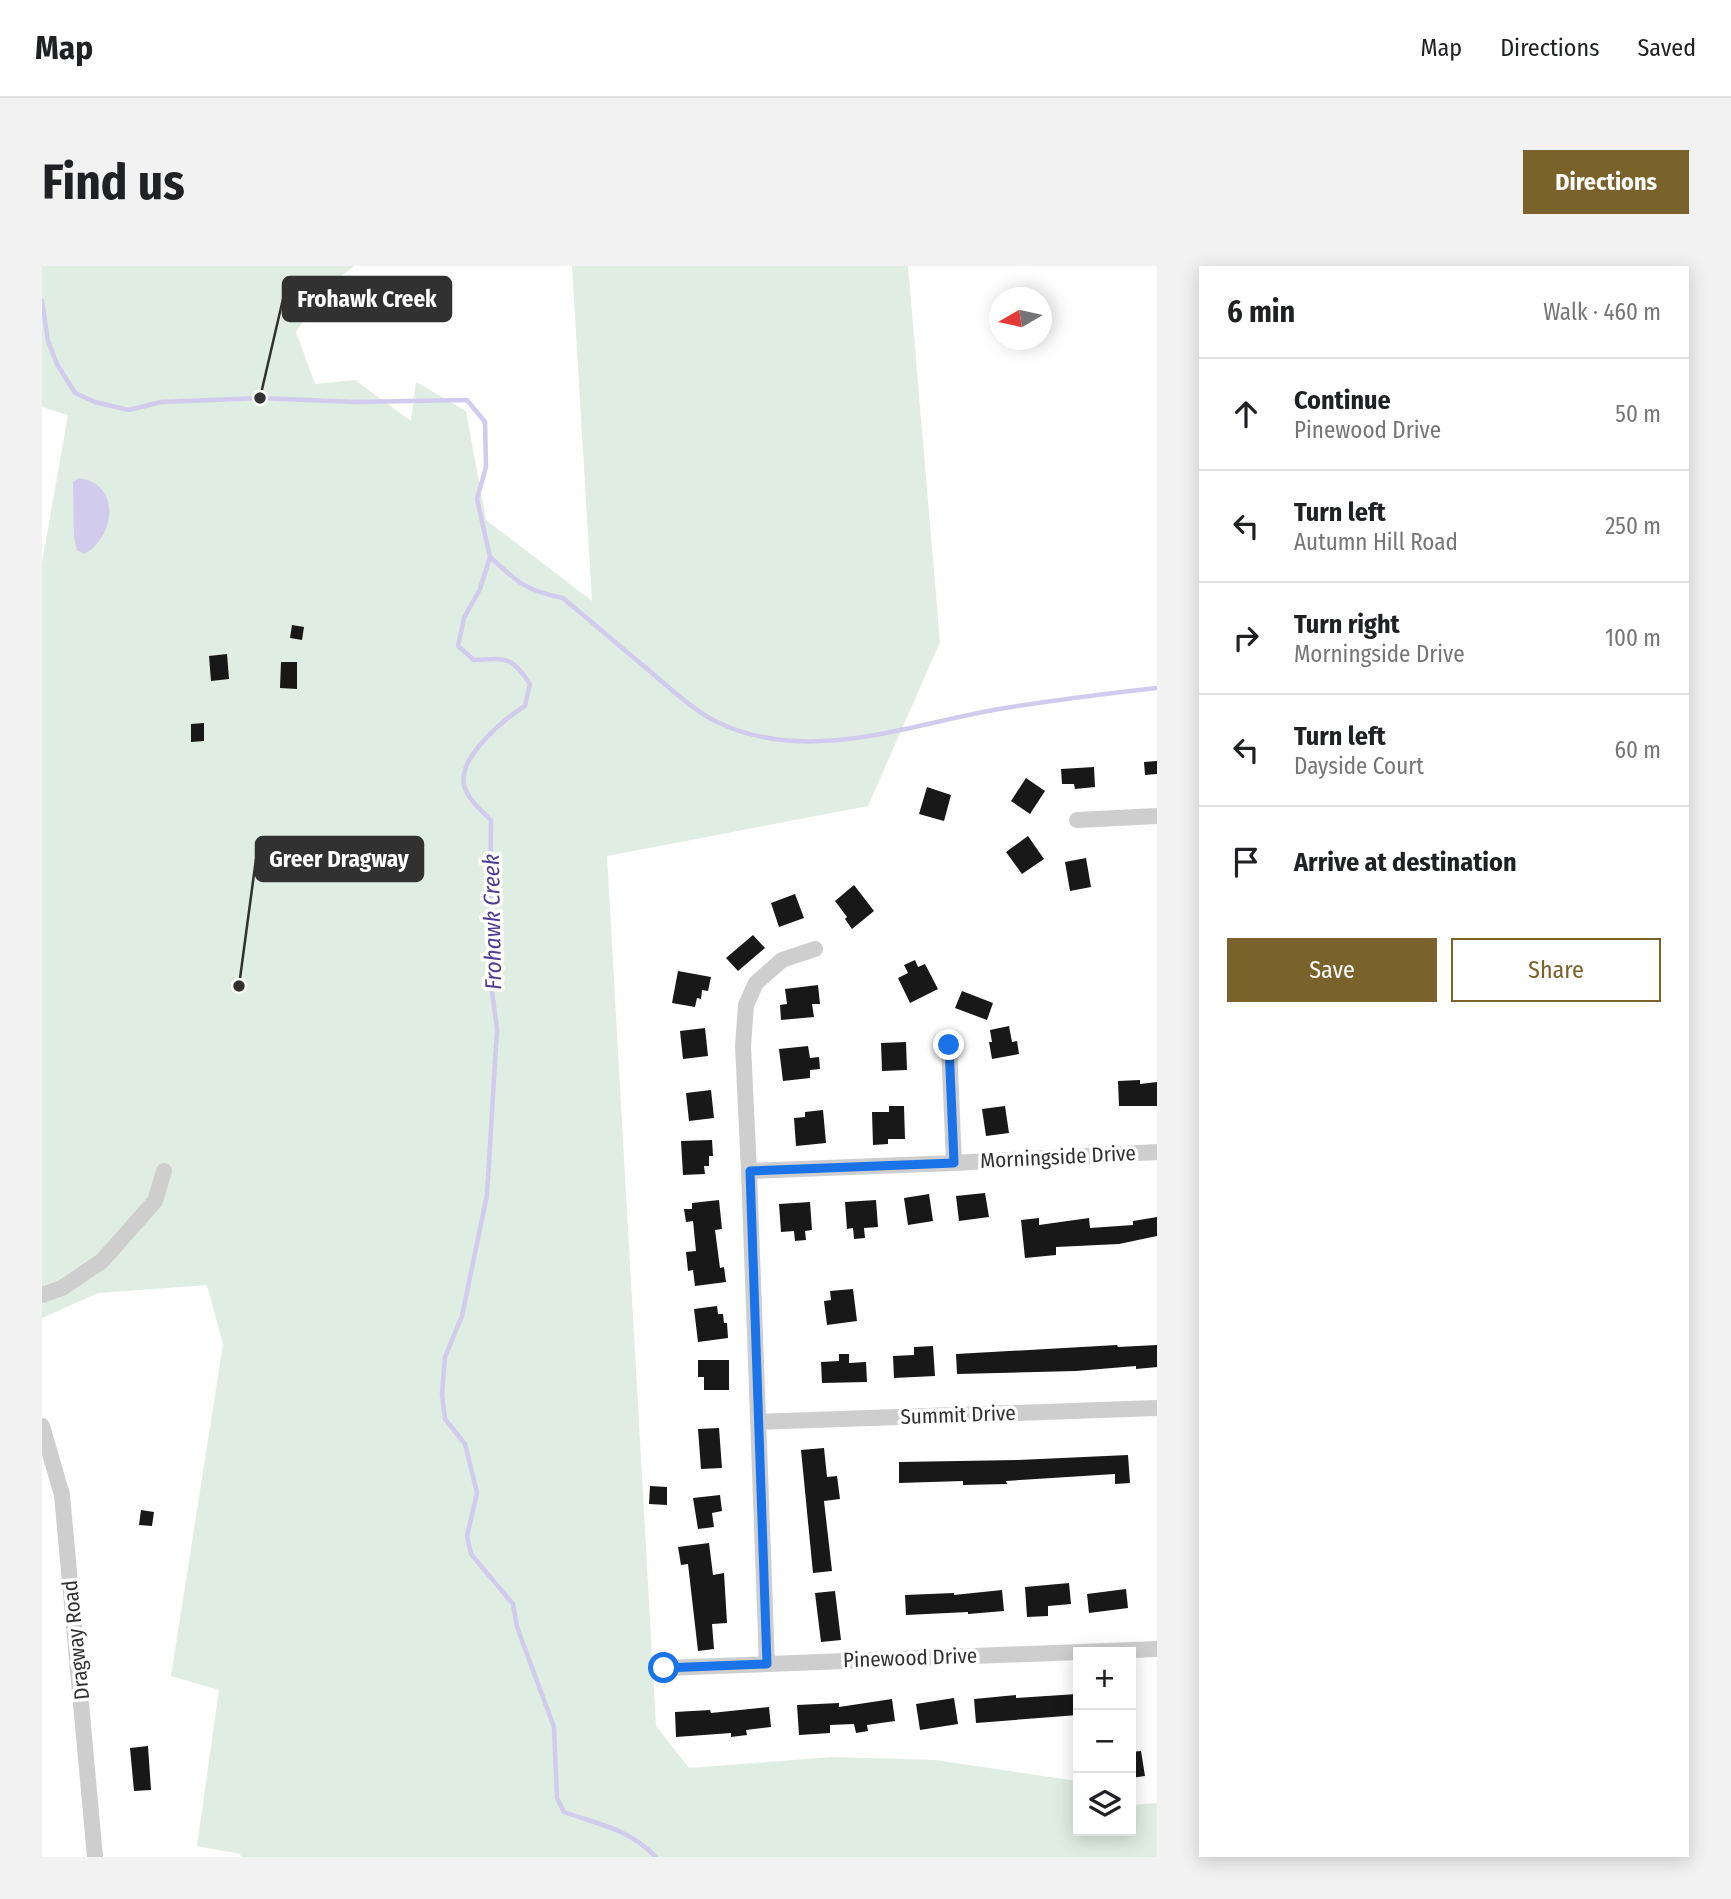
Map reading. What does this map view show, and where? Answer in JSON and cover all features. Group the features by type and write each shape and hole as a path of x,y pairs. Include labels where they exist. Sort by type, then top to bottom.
{"street":[{"path":"1077,820 1157,816"},
{"path":"767,1664 750,1171 743,1046 746,1005 756,983 782,960 815,949"},
{"path":"949,1045 954,1163"},
{"name":"Morningside Drive","path":"750,1171 1157,1152"},
{"path":"42,1295 62,1288 102,1261 155,1201 164,1171"},
{"name":"Summit Drive","path":"758,1422 1157,1408"},
{"name":"Dragway Road","path":"42,1426 62,1495 95,1857"},
{"name":"Pinewood Drive","path":"664,1668 1157,1649"}],"shaded area":[{"path":"42,266 354,266 326,288 296,332 315,384 355,380 411,421 416,382 466,411 486,520 592,601 572,266 908,266 940,642 868,806 607,856 656,1726 689,1768 832,1757 935,1760 1073,1780 1073,1836 1136,1836 1136,1805 1157,1803 1157,1857 241,1857 240,1854 197,1846 219,1690 171,1676 223,1344 207,1285 98,1293 42,1318 42,563 68,415 42,407"},
{"path":"79,478 93,482 102,490 108,500 109,512 102,536 84,554 77,550 74,537 73,482"}],"building":[{"path":"292,625 304,627 302,640 290,638"},
{"path":"227,654 229,679 211,681 209,656"},
{"path":"281,662 297,662 297,689 280,688"},
{"path":"204,723 204,741 191,742 191,724"},
{"path":"1157,761 1157,774 1145,775 1144,762"},
{"path":"1094,767 1095,787 1075,789 1074,784 1062,784 1061,769"},
{"path":"1026,778 1045,791 1030,814 1011,801"},
{"path":"927,787 951,795 944,821 919,814"},
{"path":"1028,836 1044,859 1022,874 1006,852"},
{"path":"1086,858 1091,887 1070,891 1065,862"},
{"path":"854,885 874,911 852,929 835,901"},
{"path":"795,894 804,918 779,927 771,903"},
{"path":"753,935 765,948 738,971 726,958"},
{"path":"915,960 918,967 925,964 938,989 910,1003 898,978 908,973 904,965"},
{"path":"678,971 711,977 708,991 702,990 701,999 697,998 695,1007 672,1003"},
{"path":"818,985 820,1004 812,1004 814,1017 781,1020 780,1005 787,1004 785,989"},
{"path":"962,991 993,1003 987,1020 955,1008"},
{"path":"1009,1026 1012,1042 1017,1041 1019,1054 992,1059 990,1030"},
{"path":"705,1028 708,1056 683,1059 680,1031"},
{"path":"906,1042 907,1070 882,1071 881,1043"},
{"path":"808,1046 810,1058 819,1057 820,1069 810,1070 810,1078 783,1081 779,1049"},
{"path":"1140,1080 1140,1084 1157,1082 1157,1106 1119,1106 1118,1081"},
{"path":"711,1090 714,1118 689,1121 686,1093"},
{"path":"889,1106 904,1106 905,1139 888,1139 888,1144 873,1145 872,1112 889,1112"},
{"path":"1005,1106 1009,1133 986,1136 982,1109"},
{"path":"823,1110 826,1143 796,1146 794,1118 805,1117 805,1112"},
{"path":"712,1140 713,1156 709,1156 709,1166 704,1166 705,1174 683,1175 681,1141"},
{"path":"985,1193 989,1217 959,1221 956,1196"},
{"path":"929,1194 933,1221 908,1225 904,1198"},
{"path":"719,1200 722,1229 715,1230 720,1268 724,1267 726,1282 695,1286 693,1270 688,1271 686,1252 696,1251 693,1221 686,1222 684,1209 692,1209 692,1203"},
{"path":"876,1200 878,1227 864,1228 865,1238 854,1239 853,1228 847,1229 845,1202"},
{"path":"810,1202 812,1230 805,1231 806,1240 795,1241 794,1231 781,1232 779,1204"},
{"path":"1157,1217 1157,1236 1119,1244 1056,1247 1056,1255 1025,1258 1021,1220 1039,1218 1039,1225 1089,1218 1090,1228 1133,1225 1133,1221"},
{"path":"853,1289 857,1321 827,1325 824,1301 831,1300 830,1291"},
{"path":"717,1306 718,1314 723,1314 724,1323 727,1323 728,1338 698,1342 694,1309"},
{"path":"1157,1345 1157,1367 957,1374 956,1354"},
{"path":"933,1346 935,1376 894,1378 893,1356 914,1355 914,1347"},
{"path":"839,1354 849,1354 849,1363 866,1362 867,1382 822,1383 821,1362 839,1361"},
{"path":"698,1360 729,1360 729,1390 704,1390 704,1377 698,1377"},
{"path":"719,1428 722,1468 701,1469 698,1429"},
{"path":"824,1448 827,1477 837,1476 840,1499 824,1501 832,1571 813,1573 801,1450"},
{"path":"1128,1455 1130,1483 1115,1484 1115,1474 1006,1481 1007,1484 963,1485 963,1481 899,1483 899,1462"},
{"path":"650,1486 667,1487 667,1505 649,1504"},
{"path":"720,1495 722,1511 712,1513 714,1527 698,1529 693,1498"},
{"path":"141,1510 154,1512 152,1526 139,1525"},
{"path":"709,1543 713,1575 724,1573 727,1623 712,1624 714,1649 698,1651 688,1564 681,1565 678,1547"},
{"path":"1069,1583 1071,1604 1048,1606 1048,1616 1027,1617 1025,1587"},
{"path":"1126,1589 1128,1608 1089,1613 1087,1594"},
{"path":"1002,1590 1004,1611 906,1615 905,1595 954,1595"},
{"path":"835,1591 841,1640 821,1642 815,1593"},
{"path":"1073,1694 1073,1715 976,1723 974,1699 1016,1695 1016,1698"},
{"path":"954,1698 958,1724 920,1730 916,1704"},
{"path":"892,1699 895,1721 867,1725 868,1731 856,1733 854,1724 830,1725 830,1733 799,1735 797,1705 839,1703 839,1707"},
{"path":"769,1707 771,1727 746,1730 747,1735 731,1737 731,1733 676,1737 675,1712 710,1710 711,1713"},
{"path":"148,1746 151,1790 134,1791 130,1748"},
{"path":"1141,1751 1145,1776 1136,1777 1136,1752"}],"waterway":[{"name":"Frohawk Creek","path":"42,301 48,341 57,364 75,393 95,402 129,410 161,402 260,398 354,402 467,400 485,422 486,467 477,499 490,557 480,589 464,618 458,646 474,660 501,659 513,664 530,684 525,706 484,740 475,751 464,774 464,785 469,795 491,820 489,969 497,1029 487,1195 462,1316 445,1357 442,1394 445,1419 465,1444 477,1493 467,1536 471,1554 513,1604 517,1627 554,1727 557,1798 564,1812 624,1833 656,1857"},
{"path":"490,557 523,584 563,598 697,710 726,726 759,736 792,741 860,737 993,710 1157,688"}],"place":[{"name":"Frohawk Creek","path":"260,398"},
{"name":"Greer Dragway","path":"239,986"}],"route":[{"path":"664,1668 767,1664 750,1171 954,1163 949,1045"}]}
